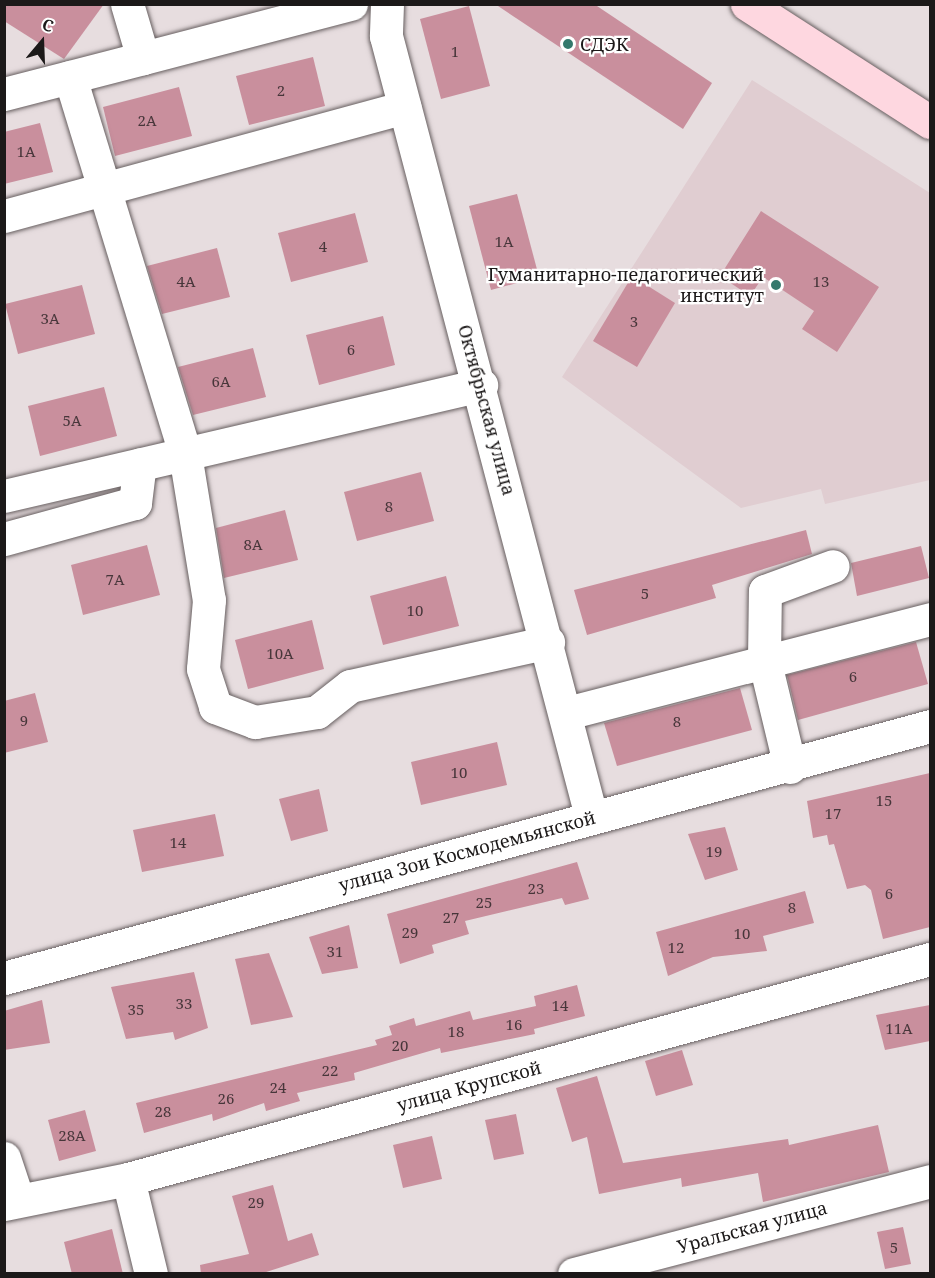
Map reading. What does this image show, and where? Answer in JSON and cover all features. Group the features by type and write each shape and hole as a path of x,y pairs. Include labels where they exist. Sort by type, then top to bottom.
{"main road":[{"path":"747,4 930,122"}],"street":[{"path":"127,4 142,58"},
{"path":"4,94 351,4"},
{"name":"Октябрьская улица","path":"387,4 386,36 481,385 567,713 591,816"},
{"path":"70,77 185,454 209,600 203,669 215,707 255,722 317,712 350,686 548,642"},
{"path":"4,216 404,107"},
{"path":"4,496 481,385"},
{"path":"4,539 135,503 140,464"},
{"path":"790,766 764,659 765,591 833,566"},
{"path":"567,713 764,659 930,619"},
{"name":"улица Зои Космодемьянской","path":"4,978 591,816 790,766 930,726"},
{"name":"улица Крупской","path":"11,1202 128,1179 930,959"},
{"path":"4,1158 11,1202"},
{"path":"128,1179 151,1274"},
{"name":"Уральская улица","path":"574,1274 930,1181"}],"shaded area":[{"name":"Гуманитарно-педагогический институт","path":"752,80 930,193 930,480 825,504 821,489 741,508 562,377"}],"building":[{"path":"4,4 104,4 64,59 4,21"},
{"path":"495,4 594,4 712,83 683,129"},
{"path":"469,6 490,86 441,99 420,19"},
{"path":"313,57 325,106 249,125 236,76"},
{"path":"179,87 192,136 115,156 103,107"},
{"path":"40,123 53,172 4,184 4,132"},
{"path":"517,194 539,277 491,290 469,206"},
{"path":"761,211 879,287 837,352 802,329 814,311 763,277 750,296 720,276"},
{"path":"355,213 368,262 291,282 278,233"},
{"path":"217,248 230,297 162,314 147,266"},
{"path":"632,276 675,303 637,367 593,341"},
{"path":"82,285 95,334 18,354 5,304"},
{"path":"383,316 395,365 319,385 306,335"},
{"path":"253,348 266,397 193,415 178,367"},
{"path":"104,387 117,436 40,456 28,406"},
{"path":"421,472 434,521 357,541 344,492"},
{"path":"285,510 298,560 224,578 216,528"},
{"path":"806,530 812,554 712,585 716,598 587,635 574,590"},
{"path":"147,545 160,595 83,615 71,565"},
{"path":"921,546 929,578 857,596 851,563"},
{"path":"446,576 459,626 383,645 370,596"},
{"path":"312,620 324,669 248,689 235,640"},
{"path":"916,642 928,684 798,720 787,675"},
{"path":"740,688 752,730 617,766 604,723"},
{"path":"35,693 48,742 4,753 4,701"},
{"path":"497,742 507,785 421,805 411,762"},
{"path":"930,773 930,927 883,939 871,890 865,885 847,889 834,844 829,845 827,835 813,838 807,801"},
{"path":"319,789 328,831 291,841 279,799"},
{"path":"215,814 224,856 142,872 133,830"},
{"path":"725,827 738,870 705,880 688,834"},
{"path":"577,862 589,899 565,905 562,898 465,921 469,934 432,945 434,953 400,964 387,914"},
{"path":"805,891 814,923 763,936 767,951 713,957 668,976 656,932"},
{"path":"349,925 358,968 322,974 309,937"},
{"path":"269,953 293,1017 251,1025 235,959"},
{"path":"194,972 208,1028 175,1040 173,1032 126,1039 111,987"},
{"path":"577,985 585,1016 534,1029 535,1034 441,1053 440,1048 354,1073 355,1080 297,1093 300,1101 266,1111 264,1103 213,1121 212,1114 144,1133 136,1103 377,1045 375,1040 392,1035 389,1026 414,1018 416,1026 470,1011 473,1020 536,1006 534,996"},
{"path":"42,1000 50,1043 4,1050 4,1011"},
{"path":"930,1005 930,1041 885,1050 876,1015"},
{"path":"682,1050 693,1085 656,1096 645,1061"},
{"path":"597,1076 623,1163 788,1139 789,1145 878,1125 889,1172 763,1202 758,1173 682,1187 681,1178 599,1194 587,1137 572,1142 556,1088"},
{"path":"85,1110 96,1151 59,1161 48,1120"},
{"path":"516,1114 524,1154 494,1160 485,1120"},
{"path":"432,1136 442,1179 403,1188 393,1145"},
{"path":"273,1185 288,1241 312,1233 319,1255 260,1274 201,1274 200,1265 249,1254 232,1196"},
{"path":"903,1227 911,1264 885,1269 877,1232"},
{"path":"112,1229 123,1274 72,1274 64,1242"}],"place":[{"name":"СДЭК","path":"568,44"},
{"name":"Гуманитарно-педагогический институт","path":"776,285"}]}
